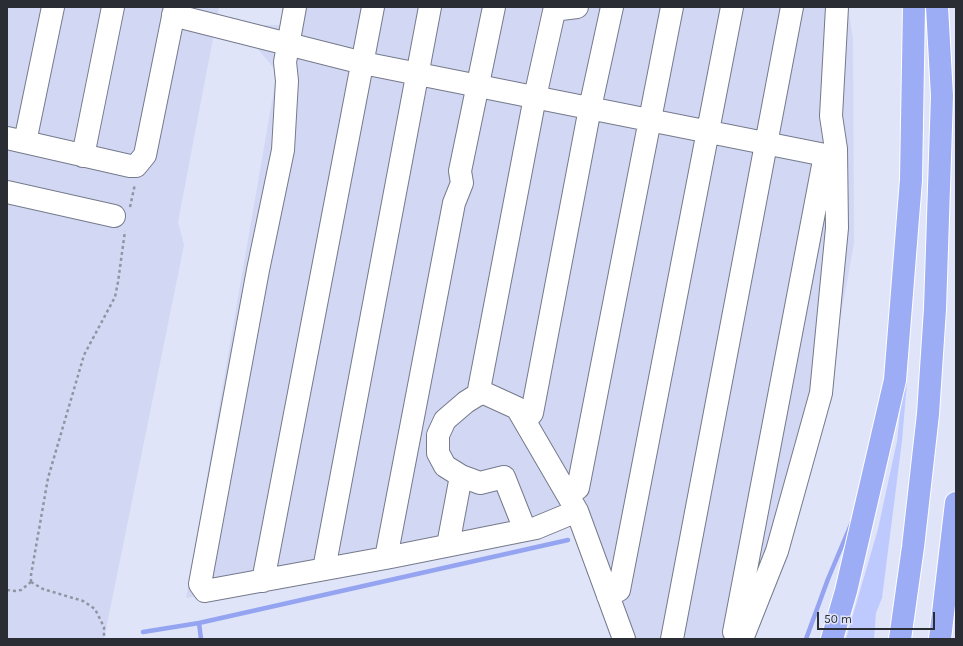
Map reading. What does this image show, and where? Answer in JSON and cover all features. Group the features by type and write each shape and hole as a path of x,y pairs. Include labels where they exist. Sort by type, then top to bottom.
{"highway":[{"path":"832,639 846,591 895,380 911,180 914,7"},
{"path":"900,639 913,547 928,414 935,309 942,96 937,7"},
{"path":"940,639 956,503"}],"lane":[{"path":"53,7 16,140 130,166 136,166 145,155 174,11 288,44 363,63 830,156"},
{"path":"83,156 113,7"},
{"path":"295,7 285,62 287,81 283,150 257,278 200,584 205,591 386,558 536,528 573,503 578,488 672,7"},
{"path":"263,580 373,7"},
{"path":"324,569 416,74 430,7"},
{"path":"386,558 454,203 462,183 460,171 494,7"},
{"path":"478,395 535,97 555,7"},
{"path":"560,7 561,9 577,7"},
{"path":"525,420 532,413 590,108 612,7"},
{"path":"608,596 619,590 732,7"},
{"path":"672,639 792,7"},
{"path":"732,639 830,156 836,149 831,116 837,7"},
{"path":"742,639 777,551 821,393 837,228 830,156"},
{"path":"7,192 122,220"},
{"path":"526,530 504,477 480,483 462,476 445,466 438,453 438,435 445,420 482,392 517,408 573,503 624,639"},
{"path":"448,546 462,476"}],"path":[{"path":"31,582 48,478 84,355 114,297 118,282 122,220 136,182"},
{"path":"7,590 21,590 31,582"},
{"path":"31,582 43,589 83,601 95,610 104,628 104,639"}],"shaded area":[{"path":"7,7 219,7 178,222 184,245 104,639 7,639"},
{"path":"284,7 848,7 853,39 854,243 826,398 749,639 616,639 576,525 186,598 277,72 257,48 261,25 281,25"},
{"path":"907,382 902,441 882,598 876,613 874,639 846,639 878,529 897,441 903,384"}],"waterway":[{"path":"806,639 828,579 852,522"},
{"path":"143,632 199,623 568,540"},
{"path":"199,623 201,639"}]}
